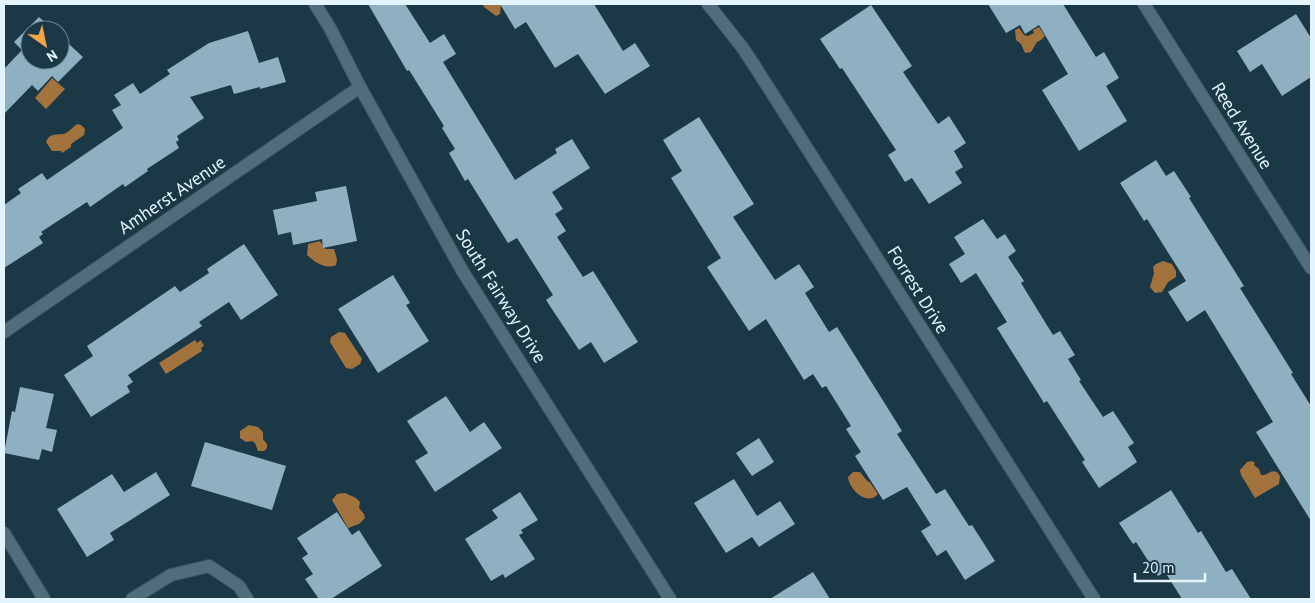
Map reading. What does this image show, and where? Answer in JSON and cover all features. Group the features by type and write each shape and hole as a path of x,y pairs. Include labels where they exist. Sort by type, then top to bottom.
{"street":[{"name":"South Fairway Drive","path":"315,4 330,28 360,87 463,272 670,599"},
{"name":"Forrest Drive","path":"708,4 742,47 1094,599"},
{"name":"Reed Avenue","path":"1144,4 1311,268"},
{"name":"Amherst Avenue","path":"4,332 360,87"},
{"path":"4,533 44,599"},
{"path":"132,599 171,575 209,566 239,586 247,599"}],"shaded area":[{"path":"483,4 501,4 500,14 496,16 484,7"},
{"path":"1039,27 1045,36 1037,42 1031,52 1025,53 1021,44 1016,40 1015,30 1019,28 1024,35 1028,36"},
{"path":"52,78 65,89 46,109 35,98"},
{"path":"77,124 85,129 84,135 62,153 61,151 52,151 46,142 49,137 65,133"},
{"path":"320,241 325,249 334,249 337,259 336,265 324,266 307,255 308,244"},
{"path":"1163,261 1172,264 1176,271 1176,277 1168,282 1162,292 1155,293 1150,287 1154,273 1153,267"},
{"path":"339,332 345,333 362,359 360,364 352,369 346,368 330,342 331,337"},
{"path":"195,340 197,343 201,340 204,346 201,348 202,351 166,374 159,363"},
{"path":"249,425 258,427 263,432 263,439 267,444 267,448 264,451 258,451 255,443 252,441 246,442 240,438 240,431"},
{"path":"1252,461 1259,469 1261,475 1273,471 1277,472 1280,476 1279,484 1255,498 1240,470 1247,462"},
{"path":"853,472 860,472 878,494 869,499 859,495 849,482 848,477"},
{"path":"345,493 360,502 359,508 365,518 359,524 348,528 332,500 337,494"}],"building":[{"path":"368,4 405,4 430,43 444,34 456,54 443,62 515,180 557,153 555,149 572,139 590,168 552,192 563,209 555,214 566,231 557,237 583,277 593,271 638,342 604,363 591,342 579,350 546,300 553,295 517,238 508,243 468,179 465,181 449,153 455,149 442,128 444,126 409,70 407,71"},
{"path":"500,4 594,4 623,51 635,43 650,66 605,94 578,54 555,68 526,22 515,29"},
{"path":"988,4 1063,4 1096,57 1104,52 1119,78 1106,86 1127,121 1079,151 1042,90 1068,74 1039,25 1025,34 1020,25 1006,33"},
{"path":"871,5 912,66 903,72 938,124 949,116 966,143 954,151 963,167 955,172 962,183 929,204 912,178 905,182 888,155 896,150 842,68 840,69 820,39"},
{"path":"1296,14 1311,38 1311,77 1282,96 1262,64 1250,72 1237,51"},
{"path":"248,31 259,63 278,57 286,82 234,94 231,85 190,97 204,118 177,136 179,140 176,142 179,148 147,169 148,171 125,187 123,184 90,207 87,202 41,232 43,234 39,237 43,243 4,268 4,205 21,193 18,189 42,173 47,180 123,128 112,110 121,105 114,95 133,83 140,94 170,74 167,70 209,43"},
{"path":"20,36 20,48 14,42"},
{"path":"70,45 83,57 70,70"},
{"path":"20,52 20,70 70,70 58,82 52,76 38,91 32,85 4,114 4,69"},
{"path":"699,117 754,204 733,217 775,280 799,264 814,287 805,293 829,332 837,327 902,431 897,434 936,494 945,489 969,526 972,525 995,561 965,580 946,550 937,556 921,531 931,525 907,487 883,500 855,456 861,452 846,429 851,426 826,386 822,388 813,374 804,380 766,319 749,331 707,267 721,258 671,178 682,171 663,140"},
{"path":"1156,160 1166,176 1174,171 1191,197 1189,198 1244,286 1240,288 1293,373 1291,374 1311,406 1311,521 1256,432 1273,422 1205,310 1187,322 1168,292 1186,281 1147,219 1144,221 1120,183"},
{"path":"346,186 357,241 323,248 322,239 293,245 291,232 278,235 273,210 317,201 315,192"},
{"path":"983,219 997,239 1005,234 1016,251 1008,257 1024,281 1021,283 1053,335 1060,331 1075,355 1068,359 1081,380 1079,381 1103,417 1113,411 1134,443 1128,447 1137,462 1099,488 1082,462 1085,460 1047,401 1044,403 997,328 1007,322 976,273 961,283 949,264 965,254 954,237"},
{"path":"244,244 278,295 241,320 229,302 199,322 202,326 128,375 133,382 127,386 130,392 91,417 64,375 93,356 87,346 175,286 180,292 209,273 207,269"},
{"path":"393,275 410,303 406,305 429,341 378,373 338,309"},
{"path":"20,387 54,394 46,428 57,430 52,452 42,449 39,460 4,453 12,411 15,412"},
{"path":"446,396 470,432 484,422 502,448 435,492 415,461 428,453 407,421"},
{"path":"759,438 774,462 752,476 736,453"},
{"path":"205,442 286,466 272,510 191,486"},
{"path":"156,472 170,495 110,533 114,540 87,557 57,509 112,474 124,492"},
{"path":"734,479 757,516 780,501 795,524 759,547 752,537 726,553 694,503"},
{"path":"1171,490 1198,533 1201,531 1226,572 1232,569 1251,599 1182,599 1165,572 1158,576 1136,542 1133,544 1119,523"},
{"path":"520,492 538,520 521,530 523,533 519,535 535,559 505,578 503,574 491,581 465,539 498,518 492,510"},
{"path":"337,512 352,535 359,530 382,566 331,599 319,599 305,579 313,574 302,558 308,554 297,538"},
{"path":"813,572 830,599 770,599"}]}
